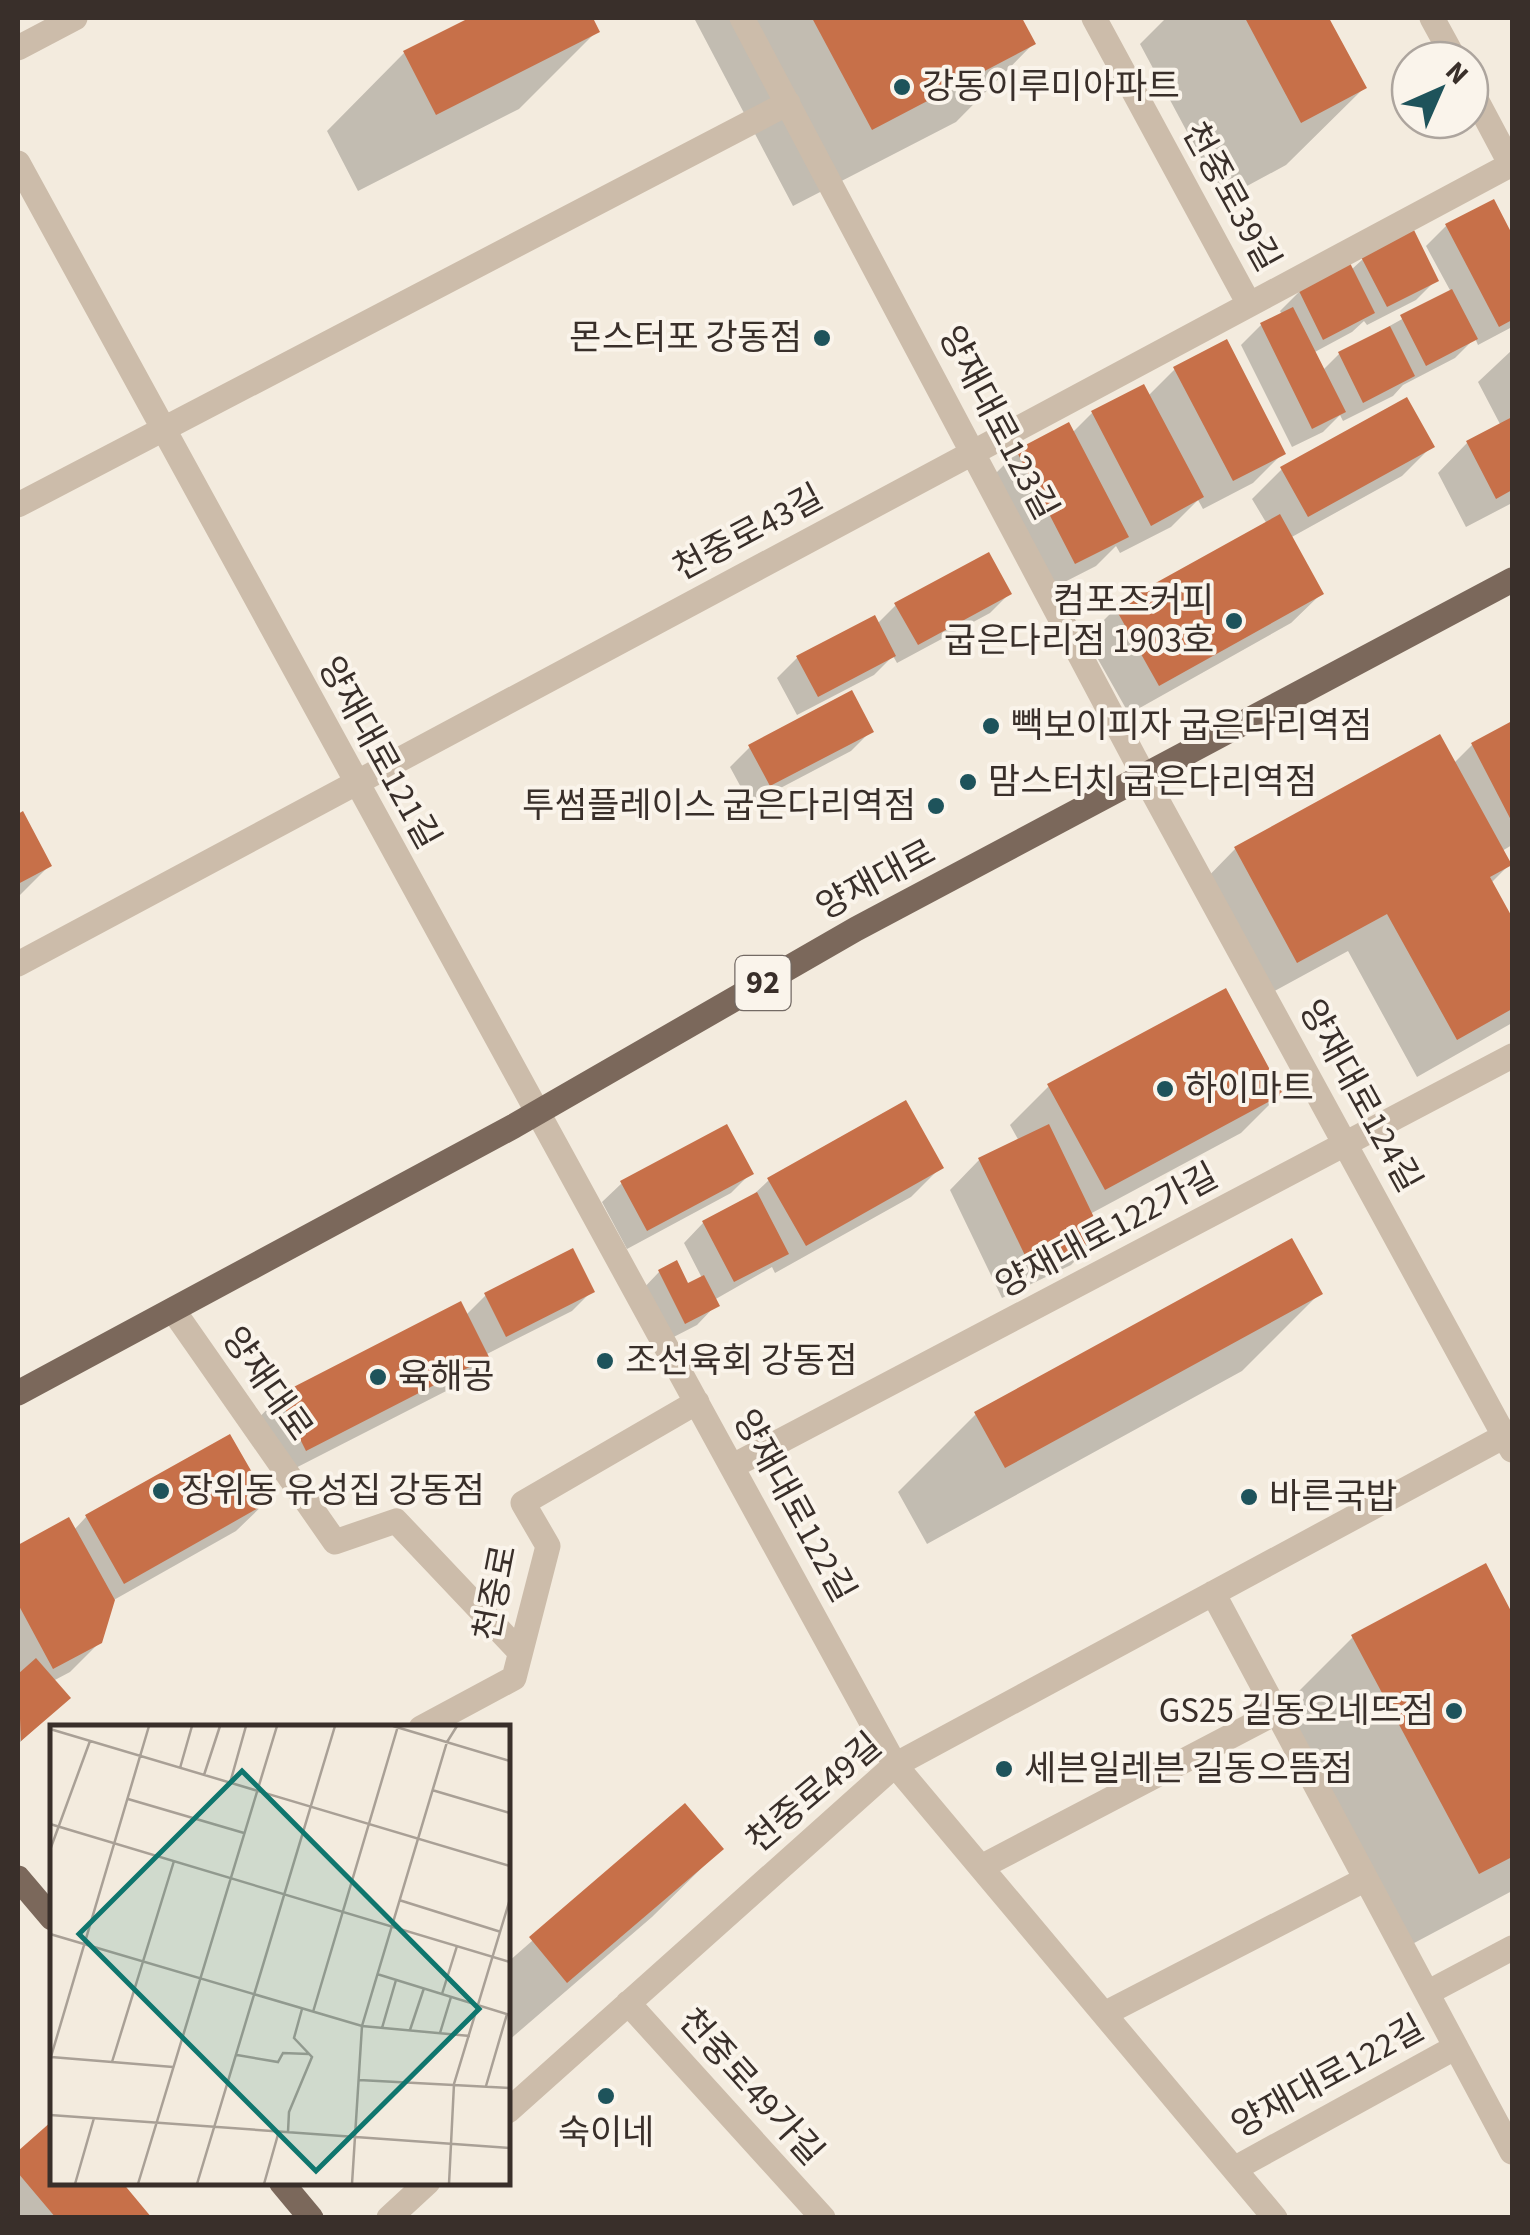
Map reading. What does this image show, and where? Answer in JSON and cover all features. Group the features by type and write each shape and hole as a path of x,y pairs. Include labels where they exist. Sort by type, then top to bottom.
{"main road":[{"name":"양재대로","path":"18,1394 536,1112 856,929 1512,580"},
{"path":"18,1878 50,1915"},
{"path":"284,2185 311,2218"}],"street":[{"path":"18,48 75,18"},
{"name":"양재대로123길","path":"742,18 1144,776"},
{"name":"천중로39길","path":"1094,18 1249,304"},
{"path":"1432,18 1444,40"},
{"path":"18,505 161,426 788,103"},
{"path":"1490,125 1512,165"},
{"name":"양재대로121길","path":"18,163 536,1112"},
{"name":"천중로43길","path":"18,964 1512,165"},
{"name":"양재대로124길","path":"1144,776 1510,1439"},
{"name":"양재대로122가길","path":"733,1466 1512,1056"},
{"name":"양재대로122길","path":"536,1112 895,1765 1274,2218"},
{"name":"양재대로","path":"173,1310 335,1542 396,1521 520,1652"},
{"name":"천중로","path":"426,1725 514,1678 548,1546 523,1503 697,1402"},
{"name":"천중로49길","path":"510,2109 895,1765 1213,1593 1510,1439"},
{"path":"1213,1593 1512,2152"},
{"path":"981,1867 1277,1712"},
{"path":"1104,2014 1366,1879"},
{"path":"1427,1993 1512,1948"},
{"name":"천중로49가길","path":"628,2003 823,2218"},
{"name":"양재대로122길","path":"1234,2168 1456,2047"},
{"path":"388,2218 425,2185"}],"building":[{"path":"469,18 593,18 600,32 436,115 403,51"},
{"name":"강동이루미아파트","path":"812,18 1022,18 1036,44 872,130"},
{"path":"1245,18 1329,18 1367,88 1301,123"},
{"path":"1494,199 1512,234 1512,320 1499,327 1445,224"},
{"path":"1414,230 1439,281 1387,307 1361,257"},
{"path":"1350,263 1375,313 1323,340 1298,289"},
{"path":"1452,289 1478,339 1426,366 1400,315"},
{"path":"1293,307 1346,412 1312,429 1260,323"},
{"path":"1390,326 1415,376 1363,403 1338,352"},
{"path":"1227,339 1286,454 1233,481 1173,367"},
{"path":"1144,384 1204,497 1151,526 1091,411"},
{"path":"1407,397 1435,447 1308,517 1280,467"},
{"path":"1512,417 1512,490 1496,499 1466,441"},
{"path":"1069,422 1129,537 1075,564 1016,450"},
{"path":"1280,514 1324,594 1159,686 1114,606"},
{"path":"989,552 1012,594 918,645 894,603"},
{"path":"875,615 896,656 818,697 796,656"},
{"path":"852,690 874,732 770,786 748,745"},
{"path":"1512,721 1512,822 1471,743"},
{"path":"1440,734 1512,865 1490,877 1512,917 1512,1009 1457,1040 1387,914 1297,963 1234,847"},
{"path":"23,811 52,866 18,884 18,814"},
{"name":"하이마트","path":"1226,988 1283,1094 1105,1190 1047,1084"},
{"path":"906,1100 944,1168 806,1246 767,1178"},
{"path":"727,1124 754,1174 647,1231 620,1181"},
{"path":"1049,1124 1103,1236 1032,1270 978,1158"},
{"path":"757,1192 789,1254 734,1282 702,1221"},
{"path":"1292,1238 1323,1294 1005,1468 974,1412"},
{"path":"573,1248 595,1292 506,1337 484,1293"},
{"path":"677,1260 688,1283 704,1275 720,1306 685,1324 658,1270"},
{"path":"461,1301 489,1357 306,1451 278,1395"},
{"path":"230,1434 269,1502 124,1584 85,1515"},
{"path":"69,1517 115,1600 102,1643 53,1669 18,1604 18,1545"},
{"path":"1486,1563 1512,1613 1512,1857 1479,1874 1351,1635"},
{"path":"36,1658 71,1698 21,1741 18,1674"},
{"path":"685,1803 724,1849 567,1983 529,1937"},
{"path":"50,2123 50,2185 124,2185 152,2218 56,2218 18,2173 18,2151"}],"place":[{"name":"강동이루미아파트","path":"902,87"},
{"name":"몬스터포 강동점","path":"822,338"},
{"name":"컴포즈커피 굽은다리점 1903호","path":"1234,621"},
{"name":"빽보이피자 굽은다리역점","path":"991,726"},
{"name":"맘스터치 굽은다리역점","path":"968,782"},
{"name":"투썸플레이스 굽은다리역점","path":"936,806"},
{"name":"하이마트","path":"1165,1089"},
{"name":"조선육회 강동점","path":"605,1361"},
{"name":"육해공","path":"378,1377"},
{"name":"장위동 유성집 강동점","path":"161,1491"},
{"name":"바른국밥","path":"1249,1497"},
{"name":"GS25 길동오네뜨점","path":"1454,1711"},
{"name":"세븐일레븐 길동으뜸점","path":"1004,1769"},
{"name":"숙이네","path":"606,2096"}]}
